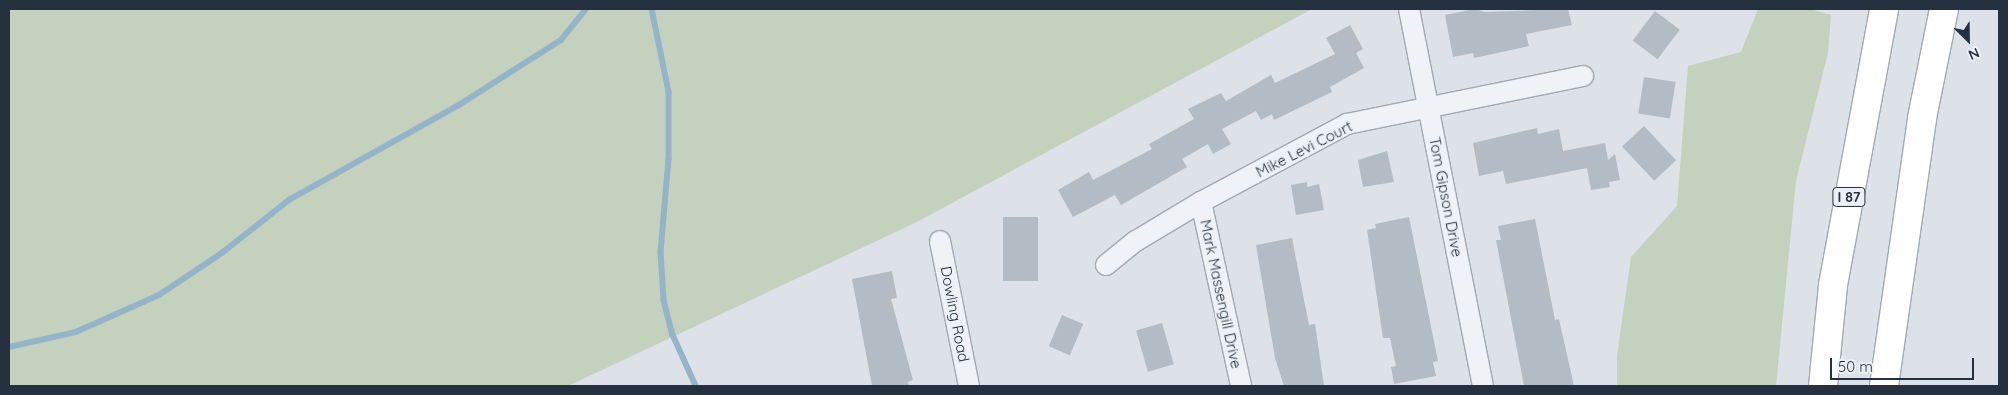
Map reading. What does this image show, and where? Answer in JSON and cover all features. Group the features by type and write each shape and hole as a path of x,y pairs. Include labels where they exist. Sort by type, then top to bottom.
{"highway":[{"name":"I 87","path":"1823,386 1833,285 1884,9"},
{"path":"1884,386 1922,118 1944,9"}],"street":[{"name":"Tom Gipson Drive","path":"1409,9 1483,386"},
{"name":"Mike Levi Court","path":"1106,265 1136,241 1201,202 1347,124 1583,76"},
{"name":"Mark Massengill Drive","path":"1201,202 1241,386"},
{"name":"Dowling Road","path":"940,241 969,386"}],"green space":[{"path":"9,9 1312,9 915,223 568,386 9,386"},
{"path":"1758,9 1810,9 1831,15 1828,53 1796,181 1776,386 1617,386 1617,356 1631,257 1677,206 1688,66 1741,52"}],"building":[{"path":"1475,9 1485,12 1568,9 1572,25 1526,34 1529,46 1474,58 1473,53 1453,57 1445,15"},
{"path":"1655,11 1680,30 1657,59 1633,41"},
{"path":"1350,25 1363,49 1356,53 1364,68 1330,87 1332,92 1274,120 1272,114 1261,120 1256,111 1222,129 1231,144 1213,154 1208,144 1182,159 1187,167 1121,205 1115,195 1073,217 1058,190 1089,172 1093,180 1152,149 1149,144 1194,119 1188,109 1221,93 1226,101 1271,75 1275,83 1335,54 1326,38"},
{"path":"1644,77 1676,82 1670,119 1638,114"},
{"path":"1644,126 1676,160 1654,181 1622,146"},
{"path":"1537,128 1538,134 1559,129 1563,151 1605,143 1608,160 1615,154 1620,180 1609,182 1610,187 1591,190 1587,168 1506,184 1503,171 1479,176 1473,143"},
{"path":"1387,151 1394,182 1363,187 1358,160"},
{"path":"1307,182 1307,187 1319,184 1324,210 1296,215 1291,185"},
{"path":"1003,217 1038,217 1038,281 1003,281"},
{"path":"1409,217 1438,361 1433,362 1436,376 1394,384 1391,367 1396,366 1390,338 1383,338 1367,230 1376,228 1375,224"},
{"path":"1535,219 1555,320 1559,319 1574,386 1524,386 1496,240 1501,240 1498,226"},
{"path":"1292,238 1309,325 1315,324 1324,386 1284,386 1275,358 1256,245"},
{"path":"892,271 897,298 891,299 913,380 908,382 909,386 872,386 852,279"},
{"path":"1062,315 1083,324 1070,355 1049,346"},
{"path":"1162,323 1174,364 1148,372 1136,330"}],"waterway":[{"path":"9,347 76,332 159,295 222,253 289,200 459,105 561,40 586,9"},
{"path":"652,9 669,92 669,159 661,252 664,300 673,335 696,386"}]}
